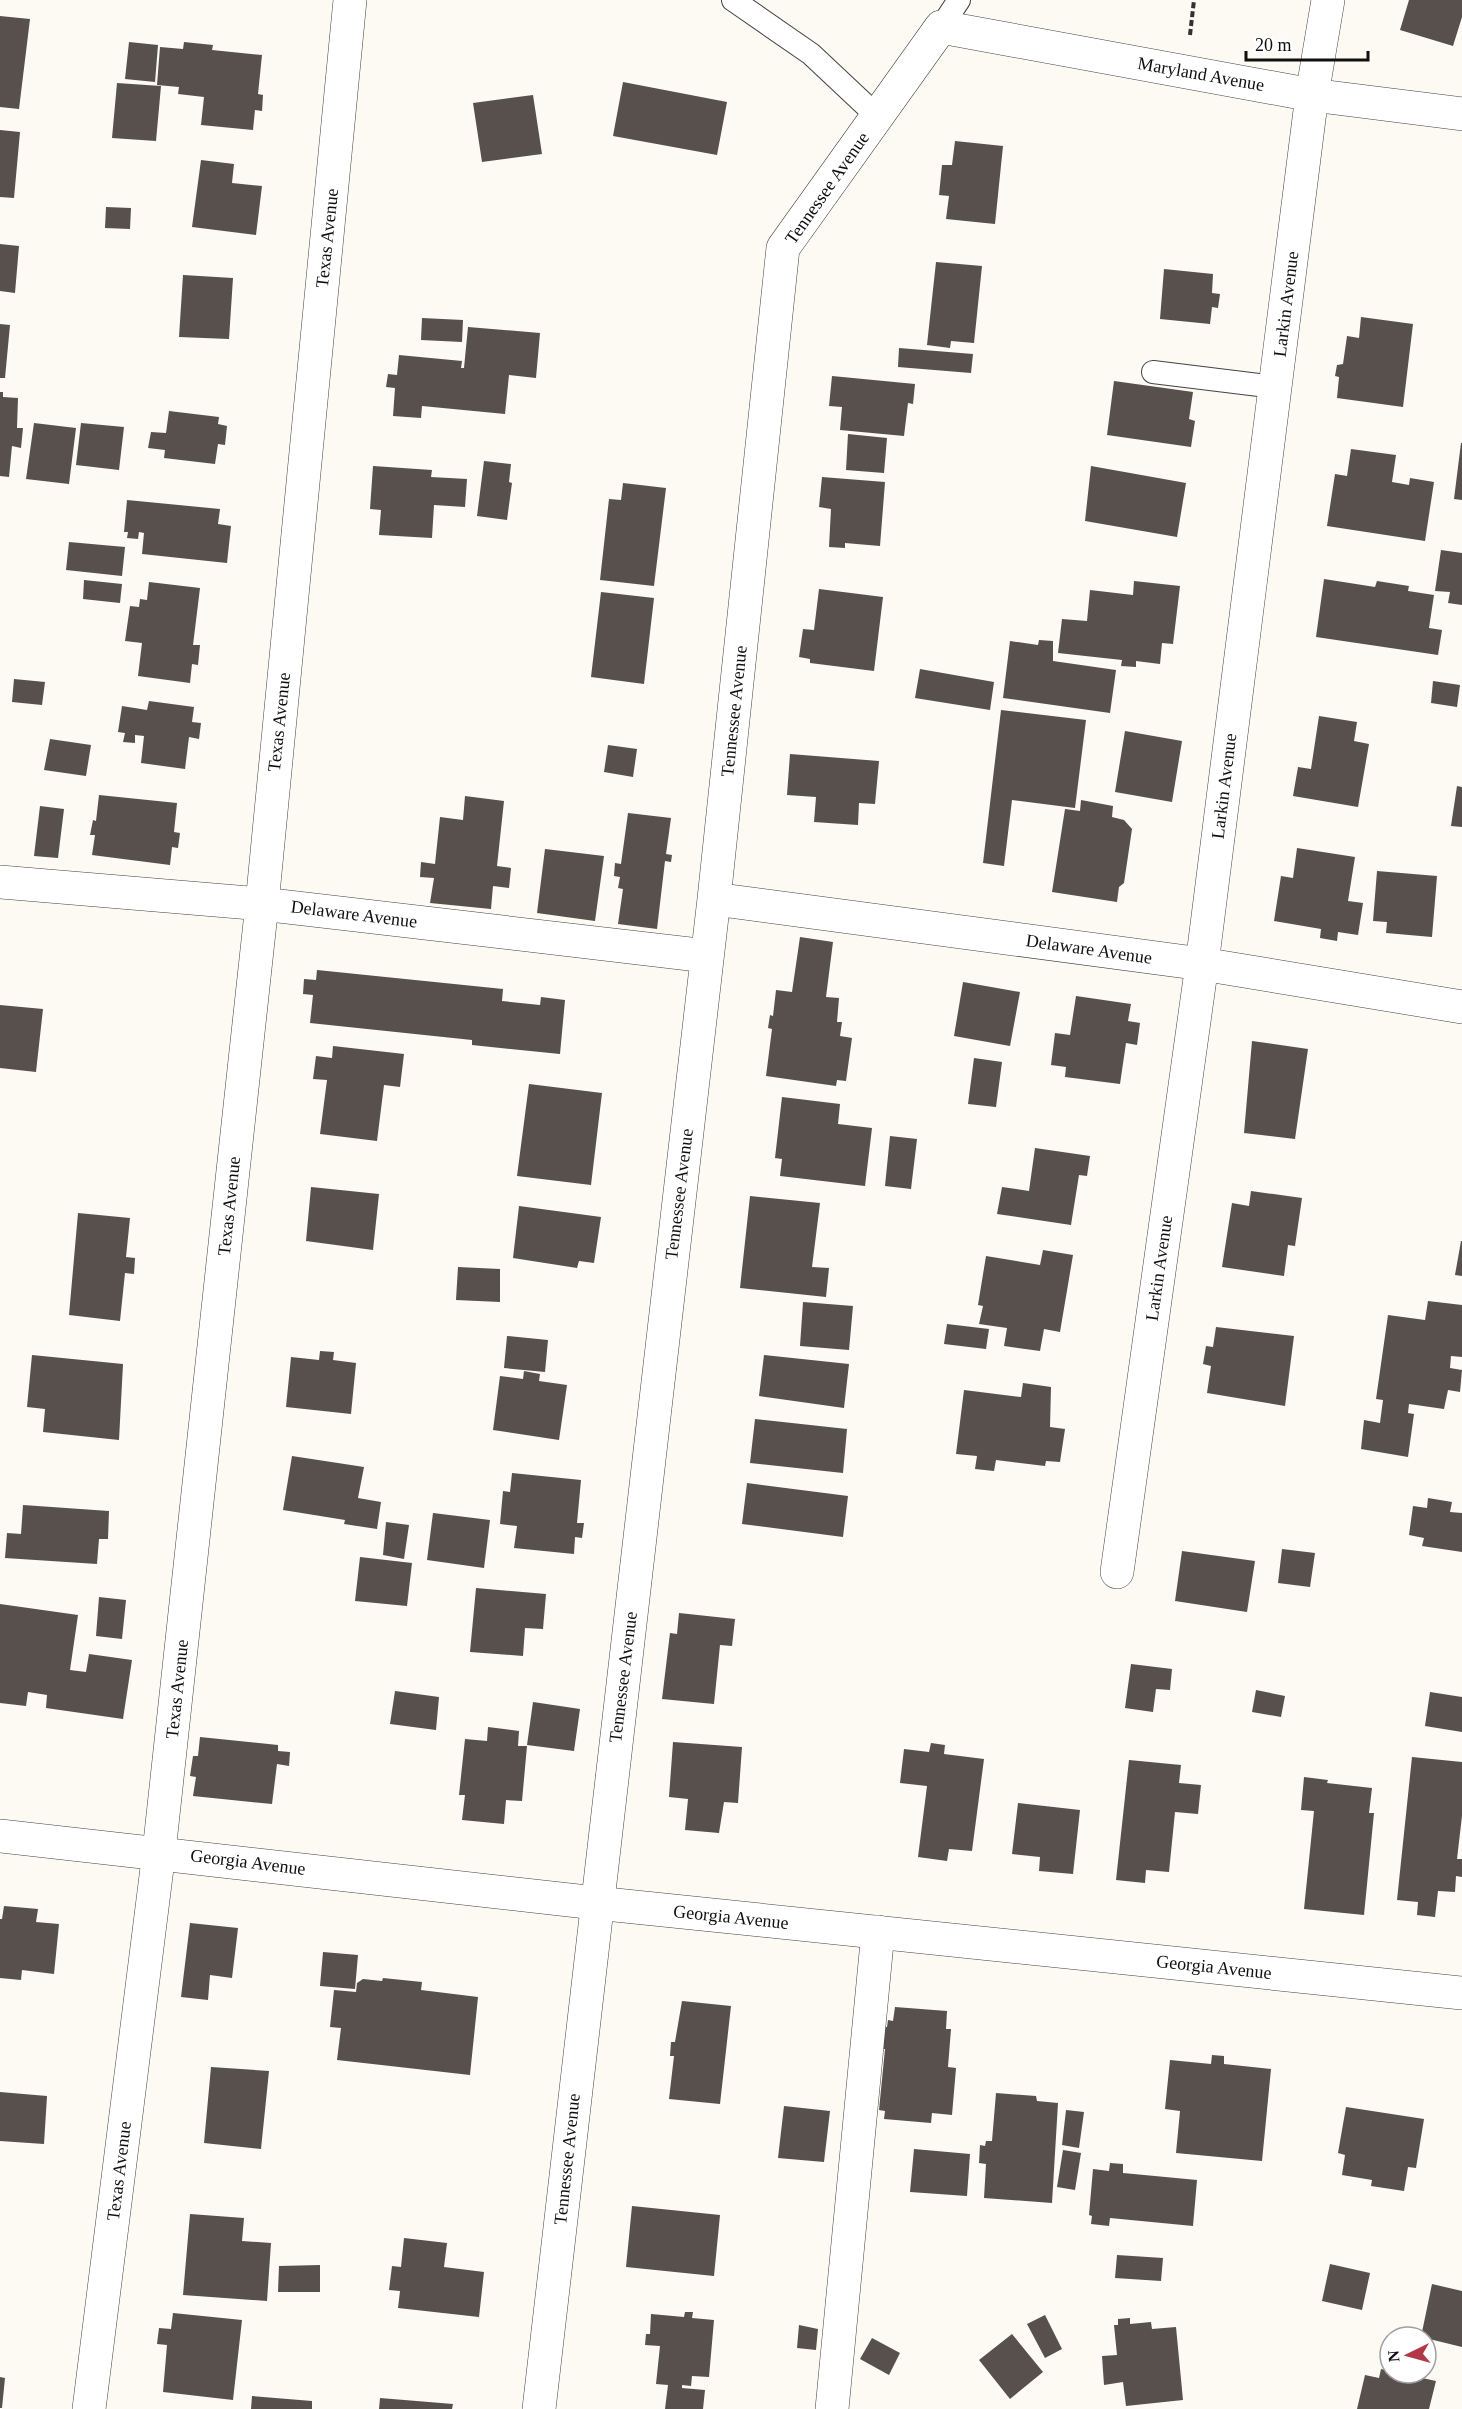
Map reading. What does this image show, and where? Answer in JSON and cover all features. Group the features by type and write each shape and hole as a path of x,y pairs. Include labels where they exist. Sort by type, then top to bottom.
{"street":[{"name":"Texas Avenue","path":"89,2409 159,1852 262,904 350,0"},
{"name":"Larkin Avenue","path":"1117,1572 1202,964 1312,95 1328,0"},
{"name":"Tennessee Avenue","path":"539,2409 714,899 783,248 940,27"},
{"name":"Maryland Avenue","path":"940,27 1312,95 1462,114"},
{"name":"Delaware Avenue","path":"0,882 262,904 707,956"},
{"name":"Delaware Avenue","path":"714,899 1202,964 1462,1007"},
{"name":"Georgia Avenue","path":"0,1836 159,1852 596,1903 1462,1993"},
{"path":"832,2409 878,1932"}],"lane":[{"path":"733,0 810,54 877,116"},
{"path":"940,27 959,0"},
{"path":"1154,372 1275,387"}],"building":[{"path":"1409,0 1462,0 1462,17 1453,46 1400,30"},
{"path":"0,16 30,19 19,109 0,107"},
{"path":"129,42 158,45 155,82 125,79"},
{"path":"184,42 213,45 212,50 262,55 258,94 263,95 262,111 255,110 253,130 201,125 204,97 178,94 179,87 157,85 160,47 183,49"},
{"path":"623,82 727,102 717,155 613,136"},
{"path":"117,83 161,86 156,141 112,138"},
{"path":"533,95 542,154 482,162 473,103"},
{"path":"0,130 20,132 14,198 0,197"},
{"path":"955,141 1003,146 995,224 946,219 949,196 939,195 942,165 952,165"},
{"path":"201,160 234,164 232,183 262,186 256,235 192,227"},
{"path":"106,207 131,208 130,229 105,228"},
{"path":"0,244 19,246 15,293 0,291"},
{"path":"936,262 982,266 974,343 951,341 950,348 927,345"},
{"path":"1164,269 1213,274 1212,293 1220,294 1218,308 1212,307 1210,324 1160,319"},
{"path":"183,275 233,278 229,339 179,337"},
{"path":"1361,317 1413,324 1403,407 1337,398 1339,377 1335,376 1337,365 1343,364 1347,336 1359,338"},
{"path":"422,318 463,320 462,342 421,340"},
{"path":"0,324 10,325 5,378 0,378"},
{"path":"468,327 540,333 536,378 509,375 505,414 422,406 421,418 393,416 395,388 386,387 388,374 397,375 399,355 462,361 461,368 464,368"},
{"path":"899,348 973,354 971,373 898,367"},
{"path":"832,376 915,384 913,404 908,403 904,436 840,430 842,407 829,406"},
{"path":"1114,381 1193,392 1189,419 1195,421 1191,447 1107,435"},
{"path":"0,392 3,392 3,397 18,398 17,428 23,428 21,448 12,446 9,477 0,476"},
{"path":"169,411 219,417 218,424 227,426 225,445 218,444 215,464 164,458 165,450 148,448 151,432 166,433"},
{"path":"34,423 76,428 69,484 26,479"},
{"path":"81,423 124,427 119,470 76,465"},
{"path":"848,434 887,438 884,473 846,470"},
{"path":"1462,443 1462,500 1454,499"},
{"path":"1351,449 1396,455 1392,482 1409,485 1410,478 1434,482 1425,541 1327,526 1335,474 1347,476"},
{"path":"484,461 511,464 509,482 512,483 507,520 477,516"},
{"path":"373,466 432,470 431,477 467,479 465,507 434,505 432,538 379,535 381,510 370,509"},
{"path":"1091,466 1186,483 1177,537 1085,521"},
{"path":"822,477 885,482 880,546 845,543 845,548 829,547 831,509 819,507"},
{"path":"623,483 666,488 654,586 600,580 609,499 621,500"},
{"path":"127,500 220,509 218,524 231,526 227,563 142,554 144,533 139,532 138,539 127,538 128,532 124,532"},
{"path":"69,542 125,547 122,576 66,570"},
{"path":"1441,550 1462,553 1462,605 1448,603 1450,592 1435,591"},
{"path":"1324,579 1375,587 1377,581 1409,586 1408,591 1434,595 1429,628 1442,630 1438,655 1316,637"},
{"path":"84,580 122,584 120,603 83,599"},
{"path":"1134,581 1180,586 1173,644 1162,643 1160,664 1136,661 1136,667 1121,666 1122,660 1058,653 1062,619 1087,621 1090,590 1133,595"},
{"path":"149,582 200,588 193,645 200,645 198,665 192,664 190,683 138,676 142,643 125,641 130,606 139,607 140,599 147,600"},
{"path":"819,589 883,597 874,671 810,663 810,659 799,657 803,629 814,630"},
{"path":"601,592 654,598 644,684 591,677"},
{"path":"1039,640 1053,641 1053,661 1116,670 1110,713 1003,698 1010,641 1038,645"},
{"path":"920,669 994,682 990,710 915,698"},
{"path":"14,679 45,682 42,705 12,702"},
{"path":"1433,681 1460,685 1457,707 1431,703"},
{"path":"149,701 194,707 192,722 201,723 199,739 189,737 185,769 141,763 144,736 135,735 135,743 123,742 125,733 118,732 122,706 147,710"},
{"path":"1001,710 1086,720 1075,808 1012,800 1004,866 983,863"},
{"path":"1319,716 1357,722 1354,741 1369,744 1358,807 1293,796 1298,767 1311,769"},
{"path":"1125,731 1182,741 1172,802 1115,792"},
{"path":"50,739 91,745 86,776 44,770"},
{"path":"608,745 637,749 633,777 604,772"},
{"path":"790,754 879,761 875,804 859,803 858,825 814,822 816,797 787,795"},
{"path":"1457,786 1462,787 1462,827 1451,826"},
{"path":"99,795 177,803 174,832 180,833 178,848 172,847 170,865 92,855 95,835 90,835 93,820 96,821"},
{"path":"465,796 504,801 497,866 511,868 509,888 493,886 491,909 430,903 434,878 420,877 421,862 435,864 440,817 463,820"},
{"path":"1081,800 1113,806 1112,817 1124,820 1132,829 1124,883 1119,887 1117,902 1052,892 1065,809 1080,811"},
{"path":"40,806 64,809 58,858 34,856"},
{"path":"628,813 671,818 666,854 672,855 671,862 665,861 657,929 618,924 623,889 618,888 620,877 614,876 615,863 621,864"},
{"path":"1297,848 1355,857 1348,901 1363,903 1358,935 1338,932 1337,941 1320,938 1321,929 1274,921 1281,876 1293,878"},
{"path":"545,849 604,856 595,921 537,913"},
{"path":"1377,871 1437,876 1432,937 1386,933 1387,922 1373,921"},
{"path":"800,937 833,942 826,997 839,998 837,1022 842,1022 840,1036 852,1038 846,1081 837,1080 836,1086 766,1076 772,1029 768,1028 770,1015 773,1016 776,990 792,992"},
{"path":"317,970 503,989 502,1001 540,1005 541,997 565,1000 560,1054 472,1045 472,1040 310,1023 313,995 303,994 304,979 316,980"},
{"path":"963,982 1020,992 1010,1046 954,1036"},
{"path":"1076,996 1131,1004 1128,1021 1140,1023 1137,1045 1126,1043 1120,1084 1065,1077 1066,1067 1051,1065 1055,1033 1070,1035"},
{"path":"0,1005 43,1009 36,1072 0,1068"},
{"path":"1252,1041 1308,1049 1295,1139 1244,1133"},
{"path":"333,1046 404,1054 400,1087 384,1085 377,1141 320,1134 327,1080 313,1079 316,1056 332,1058"},
{"path":"974,1058 1002,1062 996,1107 968,1104"},
{"path":"529,1084 602,1093 591,1185 517,1176"},
{"path":"782,1097 840,1104 838,1124 872,1128 865,1186 780,1176 782,1159 775,1158"},
{"path":"890,1136 917,1139 911,1189 885,1186"},
{"path":"1035,1148 1090,1156 1087,1176 1079,1175 1071,1225 997,1214 1002,1187 1029,1191"},
{"path":"311,1187 379,1194 373,1250 306,1241"},
{"path":"1251,1191 1302,1198 1295,1246 1288,1245 1284,1276 1222,1267 1232,1203 1249,1206"},
{"path":"750,1196 820,1203 812,1267 829,1268 826,1297 740,1288"},
{"path":"519,1206 601,1217 594,1263 579,1261 577,1268 513,1258"},
{"path":"78,1213 130,1218 126,1257 135,1258 134,1274 125,1273 120,1321 69,1315"},
{"path":"1462,1241 1462,1276 1455,1275"},
{"path":"1043,1250 1073,1255 1060,1332 1044,1329 1040,1351 1004,1346 1007,1328 979,1324 983,1306 978,1305 986,1256 1040,1265"},
{"path":"458,1267 500,1269 500,1302 456,1300"},
{"path":"1428,1301 1462,1305 1462,1357 1451,1356 1450,1368 1462,1370 1460,1392 1448,1390 1444,1409 1409,1404 1408,1413 1414,1414 1408,1457 1361,1449 1364,1420 1380,1423 1383,1400 1376,1399 1388,1315 1425,1320"},
{"path":"803,1302 853,1306 849,1350 800,1346"},
{"path":"947,1324 989,1329 986,1349 944,1344"},
{"path":"1216,1327 1294,1336 1285,1406 1207,1393 1211,1366 1203,1364 1206,1346 1213,1347"},
{"path":"507,1336 548,1340 545,1372 504,1368"},
{"path":"320,1351 334,1352 333,1360 356,1363 351,1414 286,1407 291,1357 319,1360"},
{"path":"32,1355 123,1364 119,1440 43,1432 45,1409 27,1407"},
{"path":"764,1355 849,1364 844,1408 759,1396"},
{"path":"524,1371 540,1374 539,1381 567,1385 559,1440 493,1430 500,1376 523,1379"},
{"path":"1023,1383 1051,1387 1050,1427 1065,1429 1060,1462 1046,1461 1045,1466 996,1460 994,1471 975,1469 977,1456 956,1454 964,1390 1021,1397"},
{"path":"755,1419 847,1429 843,1473 750,1463"},
{"path":"292,1456 364,1467 358,1498 381,1502 377,1529 344,1524 345,1520 283,1510"},
{"path":"512,1473 581,1480 577,1523 584,1523 582,1538 575,1537 574,1554 514,1548 517,1526 500,1524 503,1491 510,1492"},
{"path":"747,1483 848,1496 843,1537 742,1524"},
{"path":"1428,1498 1452,1502 1450,1512 1462,1513 1462,1552 1422,1546 1424,1538 1409,1535 1413,1506 1427,1508"},
{"path":"23,1505 109,1511 108,1539 99,1539 97,1564 5,1558 7,1533 21,1534"},
{"path":"433,1513 490,1520 484,1568 427,1560"},
{"path":"386,1522 409,1525 404,1559 383,1555"},
{"path":"1282,1549 1315,1553 1310,1587 1278,1583"},
{"path":"1182,1551 1255,1561 1247,1612 1175,1601"},
{"path":"360,1557 412,1563 407,1606 355,1601"},
{"path":"476,1588 546,1594 543,1629 525,1628 523,1656 470,1652"},
{"path":"99,1597 126,1600 122,1639 96,1636"},
{"path":"0,1604 78,1615 70,1670 86,1672 89,1654 132,1660 123,1719 46,1708 47,1695 28,1692 26,1706 0,1703"},
{"path":"679,1613 735,1619 732,1646 720,1645 714,1704 662,1699 670,1633 677,1634"},
{"path":"1131,1664 1172,1669 1170,1690 1156,1689 1153,1712 1125,1708"},
{"path":"1256,1690 1285,1696 1281,1717 1252,1712"},
{"path":"395,1691 439,1697 436,1730 390,1724"},
{"path":"1430,1692 1462,1697 1462,1732 1425,1726"},
{"path":"533,1702 580,1709 574,1751 527,1745"},
{"path":"488,1727 519,1731 518,1746 527,1746 522,1801 506,1800 504,1824 462,1820 465,1795 459,1795 465,1739 487,1741"},
{"path":"200,1737 278,1745 278,1751 290,1752 289,1766 277,1764 272,1804 193,1796 196,1777 190,1776 193,1756 198,1756"},
{"path":"673,1742 742,1747 738,1803 724,1802 719,1833 685,1830 688,1799 669,1797"},
{"path":"931,1743 945,1745 944,1754 984,1759 972,1851 949,1849 947,1861 918,1857 927,1786 900,1783 904,1749 929,1752"},
{"path":"1412,1757 1462,1762 1462,1816 1457,1859 1462,1859 1462,1877 1456,1876 1455,1892 1438,1891 1435,1917 1417,1915 1418,1902 1397,1900"},
{"path":"1129,1760 1181,1765 1179,1783 1201,1785 1198,1814 1175,1812 1169,1872 1146,1870 1145,1883 1116,1880"},
{"path":"1304,1777 1328,1780 1327,1783 1372,1788 1369,1813 1374,1813 1364,1915 1304,1909 1314,1811 1301,1810"},
{"path":"1018,1803 1080,1810 1073,1874 1039,1871 1040,1857 1012,1854"},
{"path":"4,1906 38,1909 36,1922 59,1924 54,1974 22,1970 21,1980 0,1978 0,1919 2,1919"},
{"path":"190,1923 238,1928 232,1978 210,1975 208,2000 181,1997"},
{"path":"323,1952 358,1955 355,1989 320,1986"},
{"path":"383,1978 422,1982 421,1990 478,1997 470,2075 337,2060 341,2028 330,2027 334,1990 356,1992 357,1983 363,1979 382,1981"},
{"path":"682,2001 731,2006 720,2104 669,2099 674,2056 670,2056 671,2042 675,2042"},
{"path":"895,2007 947,2011 946,2029 951,2029 948,2067 956,2068 952,2115 932,2113 931,2123 884,2119 885,2111 879,2110 885,2049 882,2049 884,2027 887,2027 888,2020 893,2021"},
{"path":"1212,2055 1224,2056 1224,2064 1271,2069 1262,2161 1176,2153 1180,2111 1165,2109 1170,2060 1211,2064"},
{"path":"211,2067 269,2071 261,2149 204,2143"},
{"path":"0,2092 47,2096 44,2144 0,2141"},
{"path":"996,2093 1036,2096 1037,2101 1058,2103 1052,2203 984,2198 986,2164 979,2163 980,2145 985,2146 986,2141 992,2141"},
{"path":"784,2106 830,2111 824,2162 778,2158"},
{"path":"1346,2107 1424,2119 1416,2168 1408,2167 1404,2191 1371,2186 1372,2180 1342,2175 1345,2155 1338,2153"},
{"path":"1066,2110 1084,2112 1079,2148 1062,2145"},
{"path":"914,2149 970,2154 967,2196 910,2192"},
{"path":"1063,2150 1081,2153 1075,2190 1057,2187"},
{"path":"1110,2163 1123,2164 1123,2173 1197,2180 1193,2226 1110,2218 1109,2226 1091,2224 1092,2216 1089,2215 1093,2169 1109,2171"},
{"path":"632,2206 720,2215 714,2276 626,2267"},
{"path":"190,2214 244,2218 242,2241 271,2243 267,2301 183,2295"},
{"path":"404,2238 447,2243 444,2267 484,2272 479,2317 398,2308 400,2291 389,2290 392,2266 401,2267"},
{"path":"1117,2255 1163,2258 1161,2281 1115,2278"},
{"path":"1330,2264 1370,2273 1362,2310 1322,2301"},
{"path":"320,2265 320,2292 278,2292 279,2266"},
{"path":"1432,2284 1462,2291 1462,2347 1438,2341 1438,2325 1423,2325"},
{"path":"685,2312 693,2312 692,2318 714,2320 709,2377 692,2376 691,2386 682,2385 682,2388 705,2390 703,2409 665,2409 668,2385 656,2384 660,2346 645,2345 646,2334 650,2334 651,2314 684,2317"},
{"path":"173,2313 242,2320 233,2400 163,2392 167,2345 157,2344 159,2328 171,2329"},
{"path":"1045,2315 1062,2349 1045,2358 1027,2324"},
{"path":"1130,2318 1130,2324 1151,2322 1152,2329 1176,2327 1183,2400 1126,2406 1123,2382 1104,2385 1102,2356 1117,2355 1114,2325 1118,2325 1118,2319"},
{"path":"799,2325 818,2329 816,2350 797,2348"},
{"path":"1012,2334 1043,2372 1010,2399 979,2360"},
{"path":"872,2338 900,2353 889,2375 860,2359"},
{"path":"1365,2375 1378,2378 1378,2385 1435,2385 1429,2409 1357,2409"},
{"path":"0,2377 5,2378 2,2408 0,2408"},
{"path":"252,2396 312,2401 312,2409 251,2409"},
{"path":"380,2398 453,2404 452,2409 379,2409"}]}
